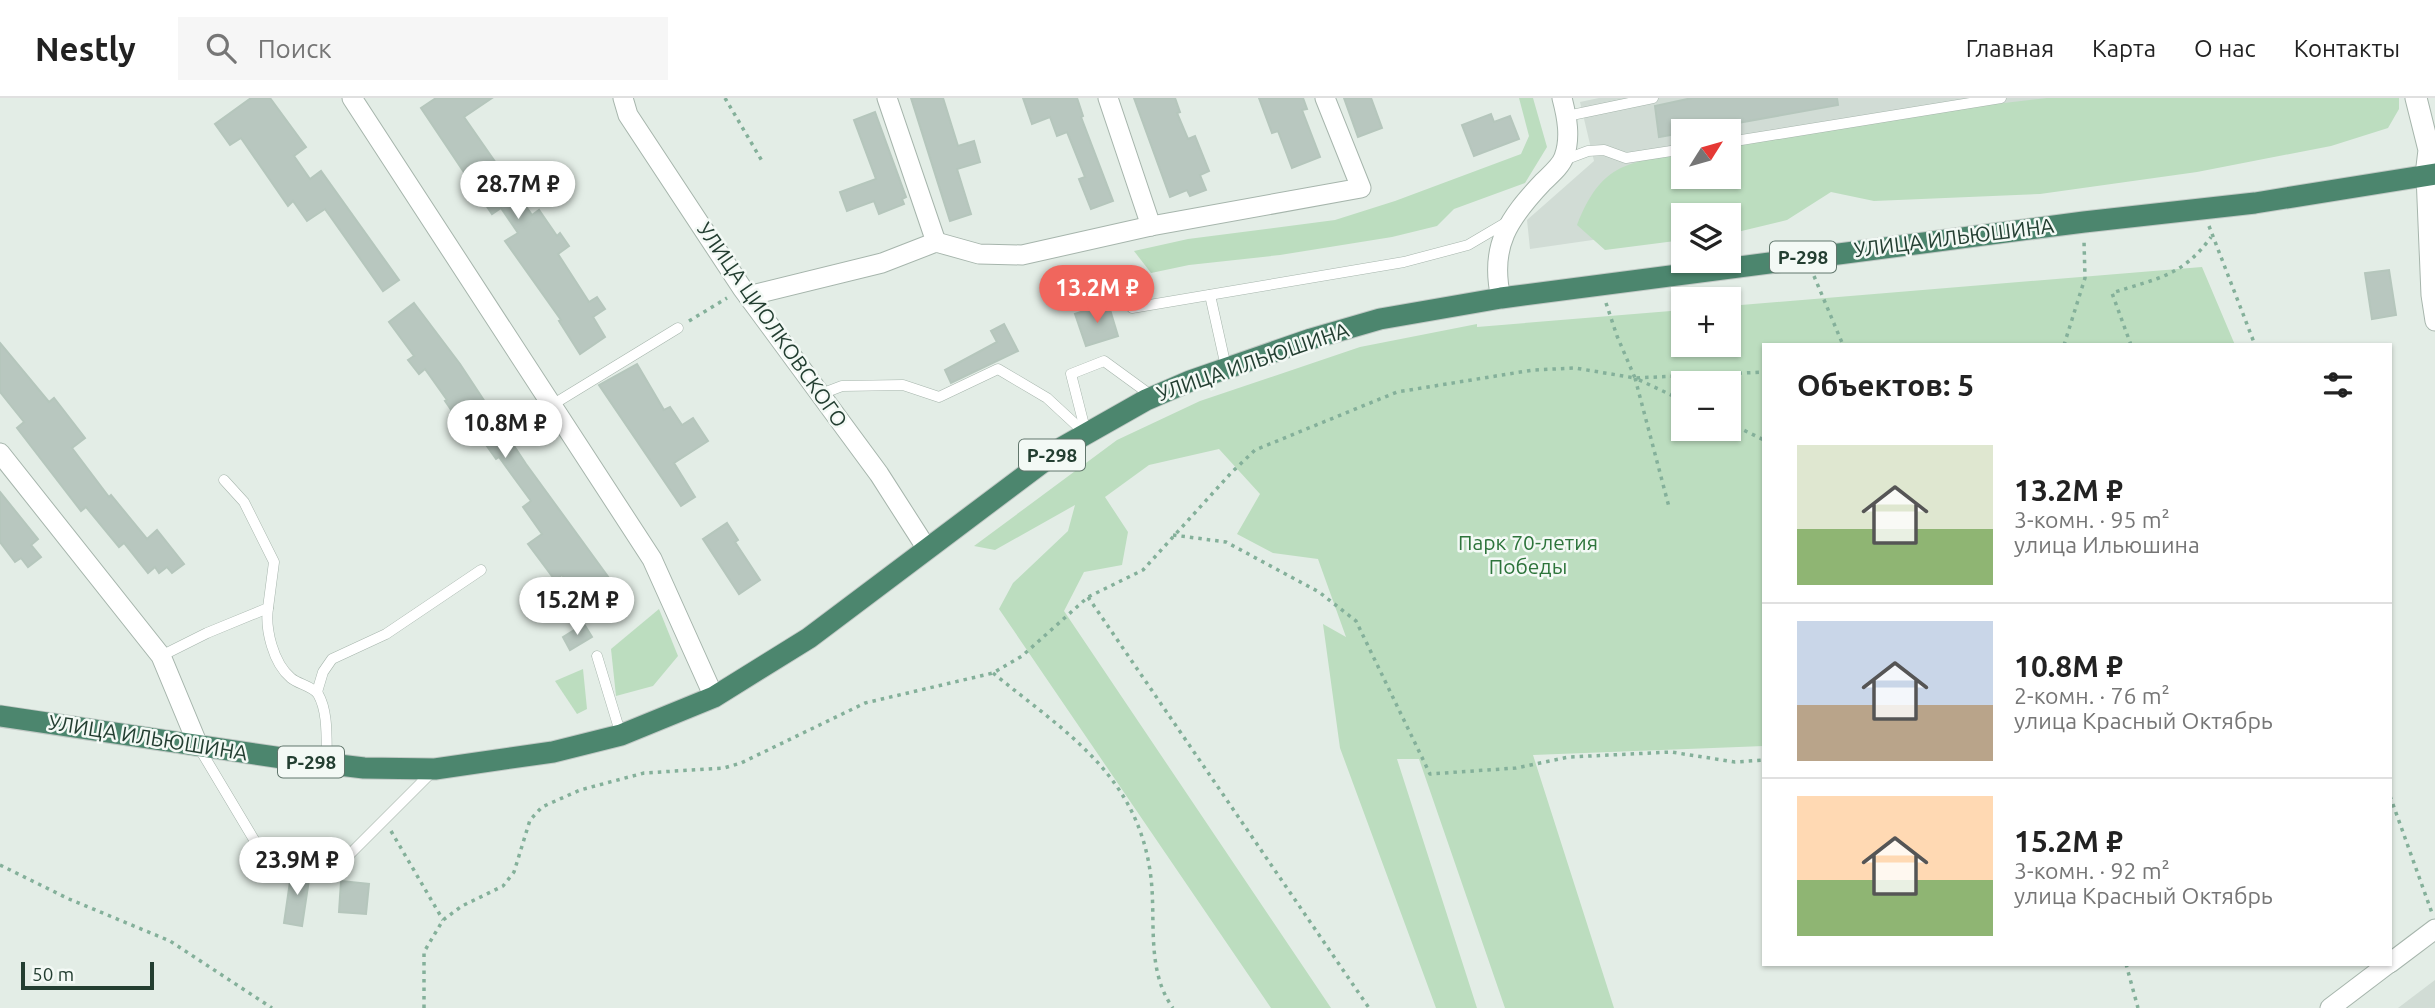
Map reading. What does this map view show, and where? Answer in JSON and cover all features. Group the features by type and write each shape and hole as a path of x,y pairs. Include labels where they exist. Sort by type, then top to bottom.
{"highway":[{"name":"УЛИЦА ИЛЬЮШИНА","path":"0,716 327,764 435,769 552,752 621,735 714,697 809,638 1063,447 1153,397 1226,367 1380,319 1601,284 2084,222 2206,209 2431,175"}],"street":[{"path":"352,98 652,559 714,697"},
{"name":"УЛИЦА ЦИОЛКОВСКОГО","path":"623,98 628,115 745,292 879,474 927,549"},
{"path":"887,98 936,242"},
{"path":"1108,98 1151,226"},
{"path":"745,292 882,263 936,242 979,254 1022,255 1151,226 1361,188 1325,98"},
{"path":"2416,98 2429,150 2431,295 2435,321"},
{"path":"1501,298 1497,281 1501,240 1511,220 1564,160 1568,138 1564,107"},
{"path":"0,453 161,656 198,745"},
{"path":"2392,961 2435,928"},
{"path":"2330,1008 2385,966"}],"lane":[{"path":"1564,107 1653,98"},
{"path":"1741,140 2001,98"},
{"path":"1564,160 1588,151 1604,150 1626,158 1671,151"},
{"path":"1132,309 1404,262 1468,245 1511,220"},
{"path":"1210,295 1226,367"},
{"path":"552,405 678,328"},
{"path":"1086,434 1071,374 1104,361 1153,397"},
{"path":"821,394 842,386 903,385 939,397 998,369 1047,398 1086,434"},
{"path":"224,480 244,502 274,562 266,622 278,660 290,678 317,692"},
{"path":"327,764 324,709 317,692 323,672 332,659 386,634 481,570"},
{"path":"161,656 207,632 268,608"},
{"path":"597,656 621,735"},
{"path":"198,745 262,853 333,871 435,769"}],"path":[{"path":"725,98 762,161"},
{"path":"2206,209 2211,237 2254,343"},
{"path":"2065,343 2085,278 2084,222"},
{"path":"2130,343 2112,293 2178,272 2196,256 2211,237"},
{"path":"1806,257 1842,343"},
{"path":"1601,284 1617,336 1635,378 1669,507"},
{"path":"678,328 745,292"},
{"path":"424,1008 424,952 443,920 462,906 503,886 514,872 530,820 541,807 554,800 644,773 724,768 741,763 865,703 993,673 1022,656 1088,597 1143,570 1255,450 1397,392 1533,370 1575,368 1635,378 1762,372"},
{"path":"1635,378 1671,395"},
{"path":"1741,429 1762,439"},
{"path":"1173,535 1226,542 1319,592 1356,621 1430,774 1516,768 1569,757 1658,752 1735,762 1762,760"},
{"path":"1088,597 1369,1008"},
{"path":"993,673 1093,755 1127,803 1151,876 1156,966 1160,985 1173,1008"},
{"path":"2392,802 2435,928"},
{"path":"384,820 443,920"},
{"path":"0,865 68,900 170,941 272,1008"},
{"path":"2127,966 2138,1008"}],"shaded area":[{"path":"1599,98 2144,98 1741,212 1741,203 1671,203 1671,229 1530,249 1527,220 1594,161 1580,102"},
{"path":"2435,980 2435,1008 2398,1008"}],"green space":[{"path":"1519,98 1533,98 1547,147 1525,183 1454,209 1437,226 1392,237 1280,255 1189,265 1151,273 1134,251 1188,239 1335,220 1395,201 1521,154 1529,136"},
{"path":"2047,98 2399,98 2399,109 2388,128 2331,146 2197,172 2040,194 1874,201 1831,192 1787,220 1741,231 1741,203 1671,203 1671,242 1605,250 1577,225 1595,190 1606,178 1630,164 1671,155 1671,189 1741,189 1741,143 1919,113"},
{"name":"Парк 70-летия Победы","path":"2202,267 2234,343 1762,343 1762,746 1533,755 1614,1008 1505,1008 1419,759 1397,759 1477,1008 1436,1008 1340,748 1323,624 1346,637 1318,559 1273,553 1237,534 1260,494 1219,449 1149,465 1105,497 1128,532 1122,565 1084,572 1064,611 1331,1008 1271,1008 999,609 1013,583 1068,531 1075,505 995,550 974,546 1117,440 1200,401 1360,347 1477,324 1477,327 1671,311 1671,357 1741,357 1741,305"},
{"path":"659,609 678,656 653,686 616,696 611,649"},
{"path":"583,669 587,709 577,714 555,681"}],"building":[{"path":"251,98 270,98 306,147 294,156 310,179 321,171 399,280 383,291 325,209 307,221 293,201 288,206 241,138 230,145 215,124"},
{"path":"436,98 492,98 464,117 532,215 539,210 557,236 560,233 569,246 558,254 589,302 597,297 605,309 593,317 605,337 580,354 559,321 561,320 505,241 518,233 501,208 492,214 421,108"},
{"path":"911,98 943,98 958,146 974,141 980,162 957,169 971,214 950,221"},
{"path":"1023,98 1077,98 1083,116 1081,117 1113,201 1091,209 1079,179 1085,177 1067,132 1057,136 1050,117 1032,124"},
{"path":"1134,98 1175,98 1180,112 1177,113 1188,139 1195,136 1209,171 1200,175 1206,190 1190,196 1187,190 1170,197"},
{"path":"1259,98 1303,98 1307,109 1302,110 1320,157 1292,168 1278,131 1272,133"},
{"path":"1344,98 1371,98 1382,128 1358,137"},
{"path":"1692,98 1837,98 1838,105 1741,122 1741,119 1671,119 1671,135 1659,137 1655,106"},
{"path":"875,112 906,197 902,199 904,204 879,214 874,201 847,211 840,192 876,179 854,120"},
{"path":"1491,114 1494,122 1510,116 1519,139 1474,156 1462,125"},
{"path":"2389,270 2396,315 2372,319 2365,273"},
{"path":"414,303 460,364 526,464 617,589 589,610 562,575 555,580 528,544 542,534 523,507 531,501 472,425 459,434 450,422 456,417 445,401 447,400 425,369 419,374 408,360 414,356 389,322"},
{"path":"1108,303 1118,336 1086,346 1075,314"},
{"path":"1004,324 1018,351 951,383 945,370 997,342 991,331"},
{"path":"0,343 49,402 54,398 85,438 72,448 109,497 111,495 147,539 157,530 184,564 172,573 167,567 159,573 155,567 148,573 124,543 119,547 86,507 81,511 17,428 24,422 0,392"},
{"path":"637,364 664,410 670,407 682,425 693,418 708,441 674,463 695,497 681,506 599,385"},
{"path":"0,492 38,539 31,545 41,557 28,567 21,558 15,562 0,542"},
{"path":"727,523 738,540 735,542 760,580 739,594 703,539"},
{"path":"584,624 592,637 570,650 563,637"},
{"path":"292,868 310,873 302,926 284,923"},
{"path":"341,881 369,884 366,914 339,912"}]}
